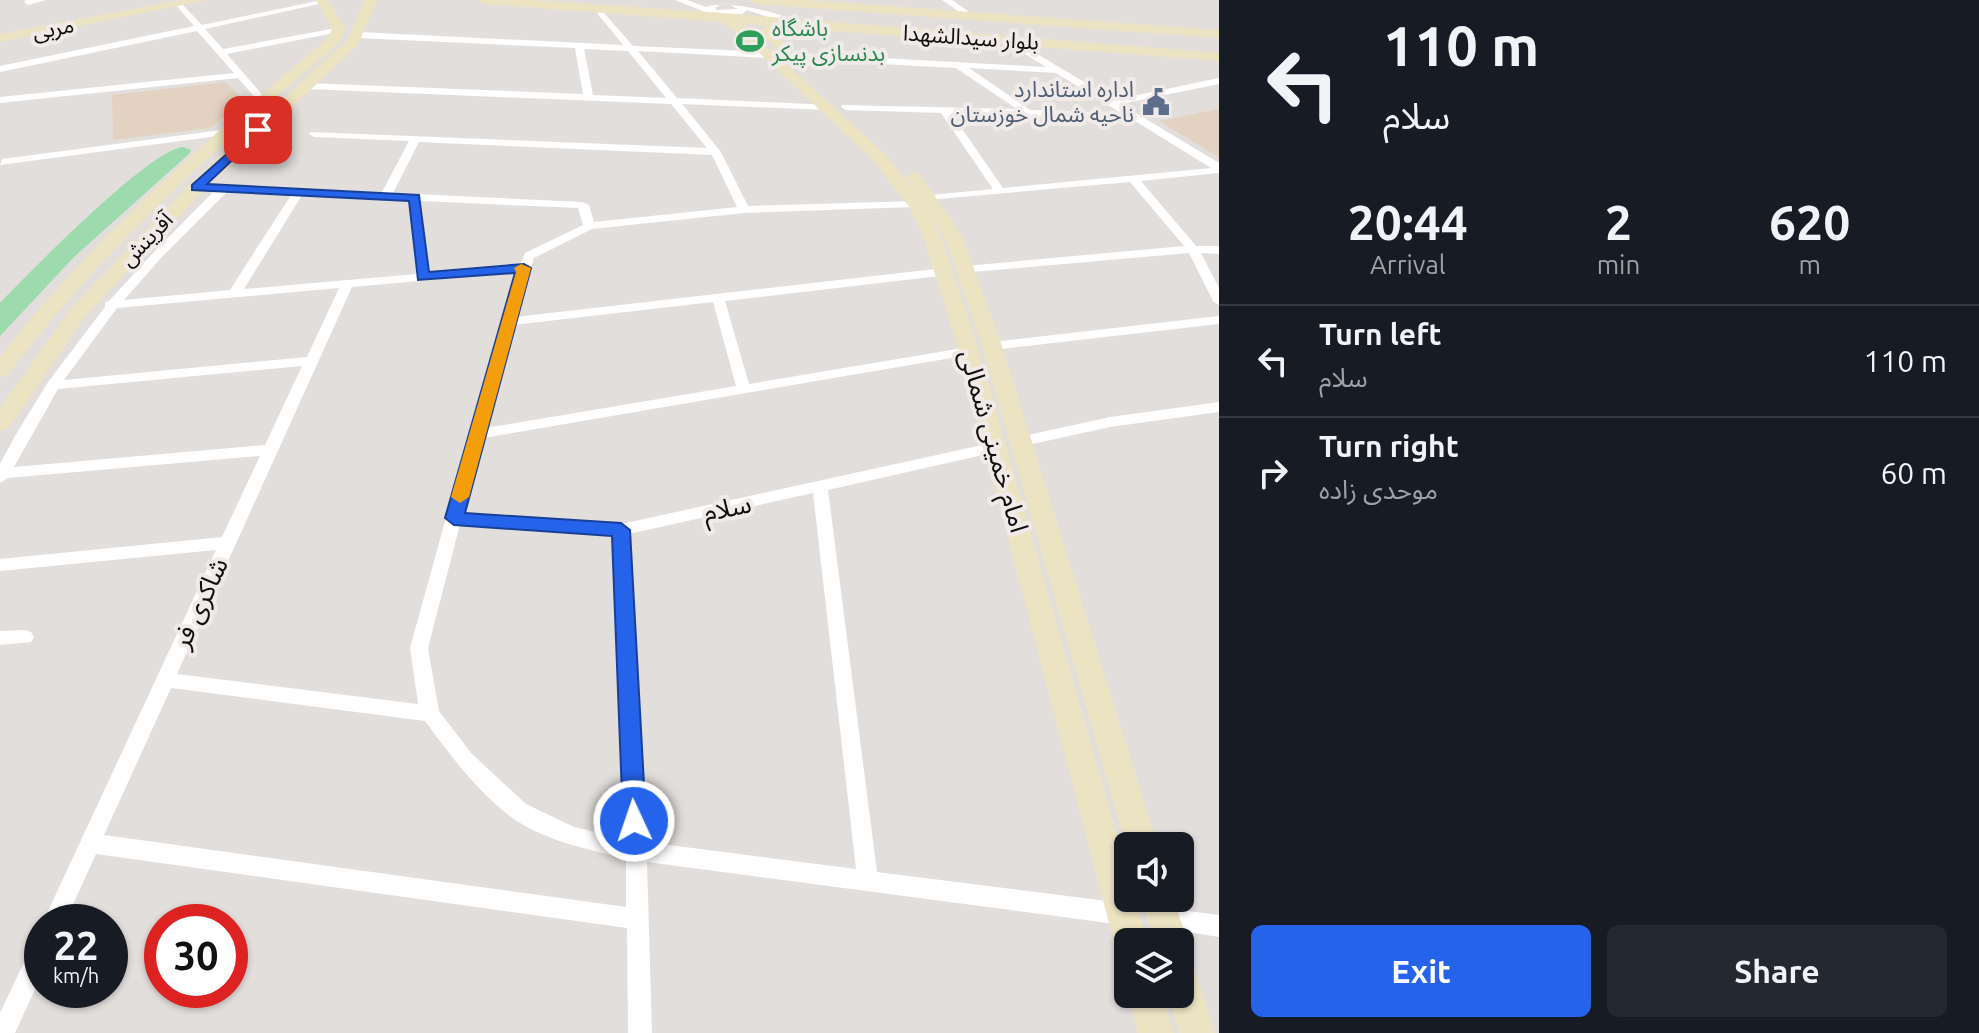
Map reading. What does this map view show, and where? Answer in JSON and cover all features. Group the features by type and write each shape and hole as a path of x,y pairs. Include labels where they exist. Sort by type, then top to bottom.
{"main road":[{"name":"مربی","path":"0,35 175,2 201,0"},
{"name":"آفرینش","path":"0,424 77,314 197,187 358,35 371,0"},
{"name":"بلوار سیدالشهدا","path":"484,0 571,4 657,13 726,11 773,36 884,30 1219,57"},
{"name":"بلوار سیدالشهدا","path":"755,0 1219,34"},
{"path":"329,1 339,29"},
{"path":"883,9 903,21 894,28 884,30"},
{"name":"امام خمینی شمالی","path":"726,11 773,36 879,157 924,201 992,346 1138,832"},
{"path":"1099,26 1105,46"},
{"name":"آفرینش","path":"0,371 72,281 229,132 321,51 339,29"},
{"path":"321,51 341,53"},
{"name":"امام خمینی شمالی","path":"955,271 969,351 1127,928"},
{"path":"1149,1008 1156,1033"},
{"path":"1190,1008 1197,1033"}],"street":[{"path":"28,2 42,0"},
{"path":"657,13 665,8 669,0"},
{"path":"679,0 726,11 773,36"},
{"path":"946,0 971,16"},
{"path":"0,69 329,1"},
{"path":"175,2 263,101"},
{"path":"773,36 796,3"},
{"path":"597,8 628,48 678,102 716,152 744,210"},
{"path":"222,52 339,29"},
{"path":"358,35 628,48 773,36 959,65 1058,70"},
{"path":"1009,40 1219,169"},
{"path":"579,45 589,99"},
{"path":"959,65 1028,113"},
{"path":"0,100 242,75"},
{"path":"1111,103 1219,81"},
{"path":"306,86 589,99 1132,116"},
{"path":"944,110 1000,191"},
{"path":"0,147 1,164 229,132"},
{"path":"314,134 716,152"},
{"path":"386,196 415,139"},
{"path":"1123,914 636,851 571,836 519,811 464,759 430,714 419,648 524,268 529,256 547,244 589,226 744,210 924,201 1219,169"},
{"path":"1134,180 1193,249 1219,301"},
{"path":"197,187 583,205 589,226"},
{"path":"1,476 53,385 110,305 157,252 223,189"},
{"path":"235,293 298,193"},
{"path":"415,197 423,277"},
{"path":"507,322 955,271 1193,249 1219,250"},
{"path":"110,305 524,268"},
{"name":"شاکری فر","path":"62,904 347,284"},
{"path":"718,297 744,390"},
{"path":"992,346 1219,320"},
{"path":"478,434 969,351"},
{"path":"53,385 311,361"},
{"path":"1019,442 1110,422 1219,407"},
{"name":"سلام","path":"454,518 621,530 996,447"},
{"path":"1,476 270,450"},
{"path":"820,488 868,882"},
{"path":"621,530 636,851 640,1033"},
{"path":"0,565 227,543"},
{"path":"0,638 25,637"},
{"path":"165,680 430,714"},
{"path":"90,843 637,919"},
{"path":"1164,920 1219,926"},
{"path":"3,1033 24,988"}],"shaded area":[{"path":"226,82 244,101 210,128 113,140 112,95"},
{"path":"1219,109 1219,157 1159,121"}],"green space":[{"path":"183,147 191,150 190,153 74,257 0,336 0,303 118,190 144,168"}],"slow traffic":[{"path":"460,497 524,268 521,268"}],"place":[{"name":"باشگاه بدنسازی پیکر","path":"750,41"},
{"name":"اداره استاندارد ناحیه شمال خوزستان","path":"1156,102"}],"route":[{"path":"258,130 197,187 415,197 423,277 524,268 454,518 621,530 634,821"}]}
